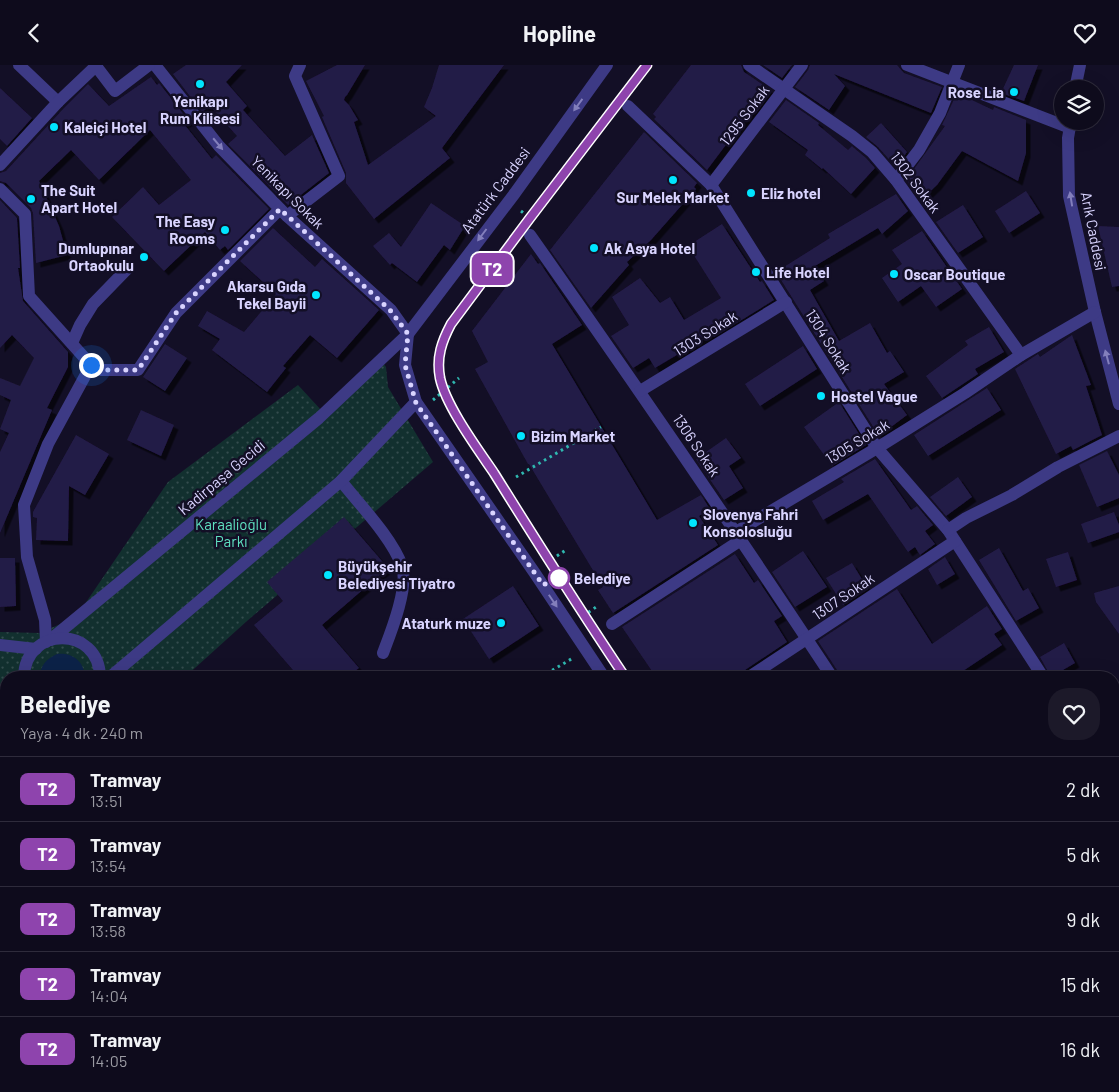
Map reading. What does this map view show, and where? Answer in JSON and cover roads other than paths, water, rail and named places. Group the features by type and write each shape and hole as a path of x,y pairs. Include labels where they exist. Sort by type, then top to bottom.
{"street":[{"path":"19,65 58,102"},
{"path":"0,165 58,102 96,66 115,91 149,65"},
{"name":"Yenikapı Sokak","path":"155,65 219,146 283,213 390,310 408,334"},
{"path":"0,189 25,214 29,296 91,365 101,370 138,370 176,313 283,213 339,176 295,76 300,65"},
{"name":"Atatürk Caddesi","path":"408,334 607,65"},
{"name":"1302 Sokak","path":"750,65 872,152 896,180 1021,355"},
{"name":"1295 Sokak","path":"711,185 802,65"},
{"path":"907,65 1054,118"},
{"path":"896,180 919,150 940,113 959,65"},
{"path":"1077,80 1080,65"},
{"name":"1304 Sokak","path":"628,106 711,185 877,448 948,530 1039,671"},
{"name":"Arık Caddesi","path":"1069,130 1069,196 1094,312 1119,404"},
{"name":"1306 Sokak","path":"530,235 640,391 828,671"},
{"path":"72,343 80,325 99,296 128,268"},
{"name":"1303 Sokak","path":"640,391 786,302"},
{"name":"1305 Sokak","path":"612,624 685,576 739,536 965,393 1021,355 1094,312"},
{"path":"408,334 405,365 416,403 534,572 600,671"},
{"name":"Kadirpaşa Gecidi","path":"44,644 319,418 408,334"},
{"path":"25,671 29,657 44,644 45,620 27,557 24,505 48,444 91,365"},
{"path":"117,671 341,481 416,403"},
{"path":"948,530 966,517 1012,495 1058,467 1119,436"},
{"path":"341,481 390,542 403,567 402,594 394,626 383,653"},
{"name":"1307 Sokak","path":"758,671 955,541"},
{"path":"0,645 44,644 63,638 82,643 90,649 96,657 99,671"}],"water":[{"path":"57,654 73,656 80,663 84,671 41,671 44,663"}],"tram line":[{"path":"621,671 462,425 443,389 439,370 439,356 444,337 451,324 529,218 647,65"},
{"name":"T2","path":"621,671 559,578 454,411 441,379 438,359 443,339 451,324 647,65"}],"place":[{"name":"Yenikapı Rum Kilisesi","path":"200,84"},
{"name":"Rose Lia","path":"1014,92"},
{"name":"Kaleiçi Hotel","path":"54,127"},
{"name":"Sur Melek Market","path":"673,180"},
{"name":"Eliz hotel","path":"751,193"},
{"name":"The Suit Apart Hotel","path":"31,199"},
{"name":"The Easy Rooms","path":"225,230"},
{"name":"Ak Asya Hotel","path":"594,248"},
{"name":"Dumlupınar Ortaokulu","path":"144,257"},
{"name":"Life Hotel","path":"756,272"},
{"name":"Oscar Boutique","path":"894,274"},
{"name":"Akarsu Gıda Tekel Bayii","path":"316,295"},
{"name":"Hostel Vague","path":"821,396"},
{"name":"Bizim Market","path":"521,436"},
{"name":"Slovenya Fahri Konsolosluğu","path":"693,523"},
{"name":"Büyükşehir Belediyesi Tiyatro","path":"328,575"},
{"name":"Belediye","path":"559,578"},
{"name":"Ataturk muze","path":"501,623"}],"park label":[{"name":"Karaalioğlu Parkı","path":"231,532"}]}
